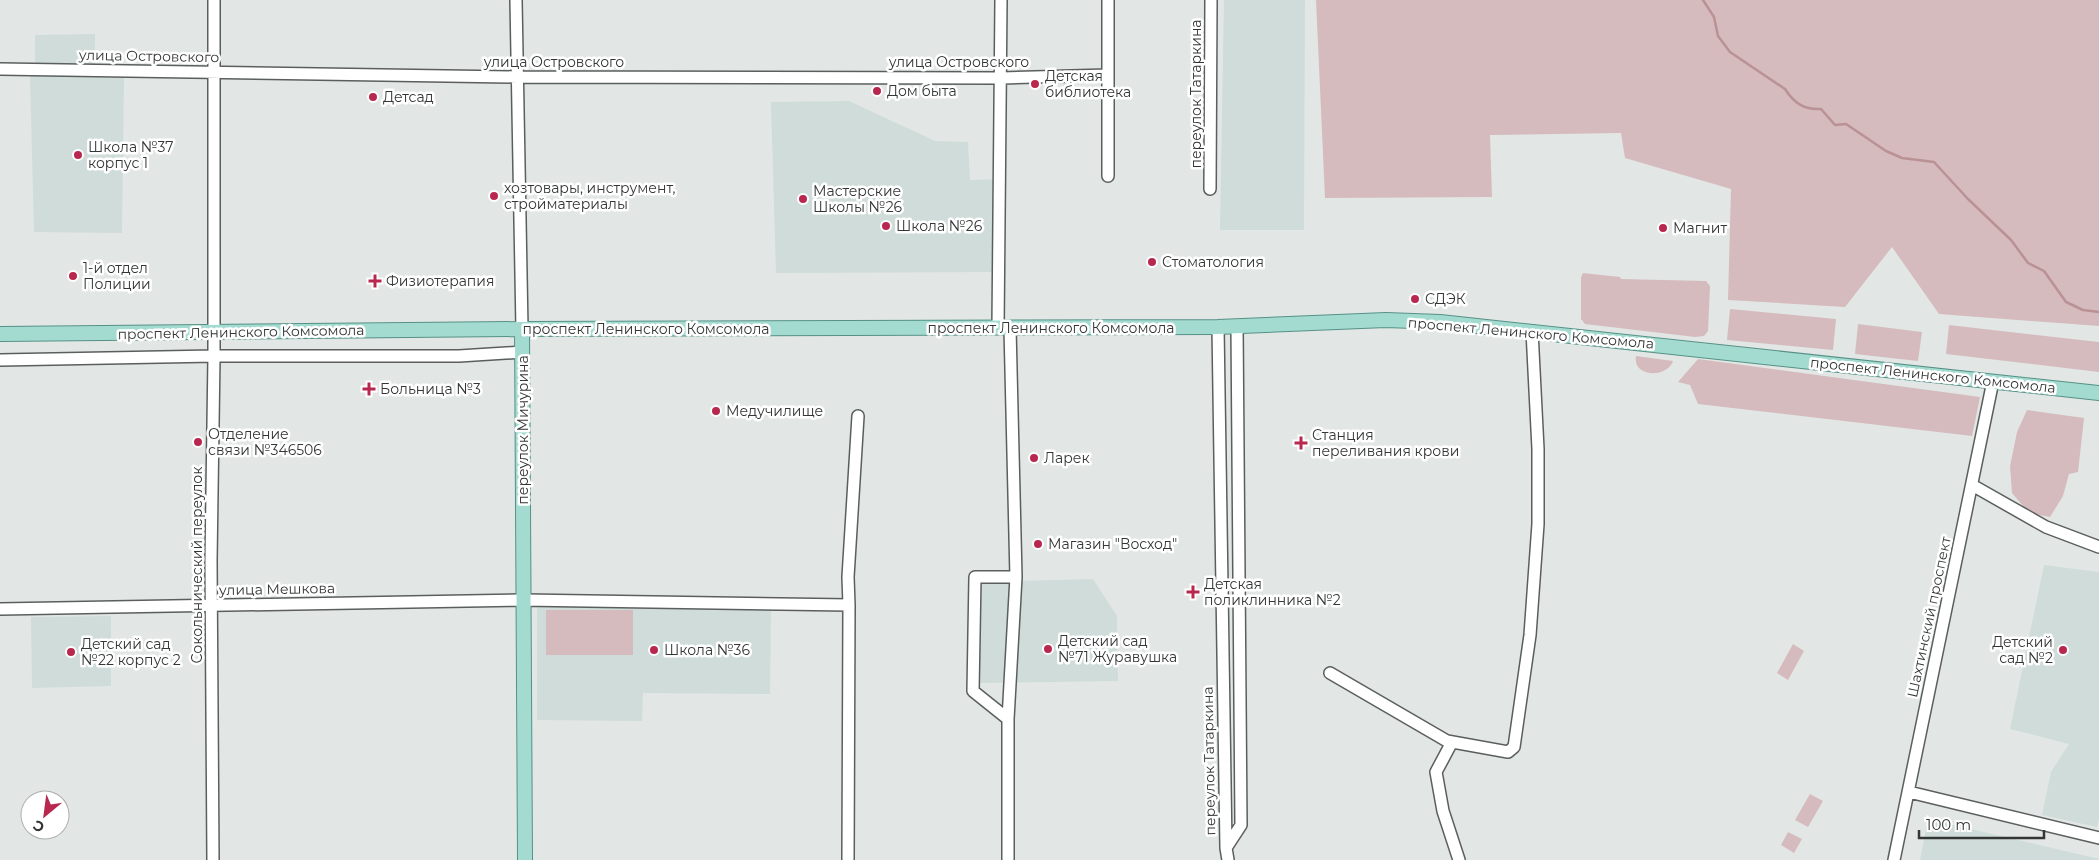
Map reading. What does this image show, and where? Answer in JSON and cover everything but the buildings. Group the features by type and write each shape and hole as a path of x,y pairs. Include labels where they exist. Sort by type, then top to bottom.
{"main road":[{"name":"проспект Ленинского Комсомола","path":"0,334 522,329 1218,327 1386,320 1440,322 1532,331 2099,393"},
{"name":"переулок Мичурина","path":"522,329 525,860"}],"street":[{"name":"Сокольнический переулок","path":"213,860 211,604 214,356 214,0"},
{"name":"переулок Мичурина","path":"516,0 522,329"},
{"path":"1001,0 1004,328 1016,577 1008,719 1008,860"},
{"path":"1108,0 1108,176"},
{"name":"переулок Татаркина","path":"1210,189 1211,0"},
{"name":"улица Островского","path":"0,69 517,77 1002,78 1108,75"},
{"name":"переулок Татаркина","path":"1226,848 1241,825 1237,326"},
{"name":"переулок Татаркина","path":"1218,327 1226,848"},
{"path":"1330,673 1447,741 1508,752 1514,747 1530,636 1538,524 1538,449 1532,331"},
{"path":"0,360 214,356 459,356 522,352"},
{"name":"Шахтинский проспект","path":"1894,860 1993,381"},
{"path":"848,860 848,577 858,416"},
{"path":"1972,485 2046,527 2099,547"},
{"path":"1008,719 973,691 976,577 1016,577"},
{"name":"улица Мешкова","path":"0,609 524,600 849,605"},
{"path":"1452,742 1436,772 1443,811 1459,860"},
{"path":"1909,792 2099,838"},
{"path":"1226,848 1228,860"}],"shaded area":[{"path":"1224,0 1305,0 1304,230 1220,230"},
{"path":"1316,0 2099,0 2099,326 1939,314 1892,247 1845,307 1728,300 1731,189 1625,158 1621,133 1490,135 1492,197 1325,198"},
{"path":"95,34 95,65 35,65 35,35"},
{"name":"Школа №37 корпус 1","path":"30,76 124,78 122,233 34,232"},
{"name":"Школа №26","path":"849,101 935,141 968,142 970,180 997,179 997,272 776,273 771,102"},
{"path":"1583,273 1620,277 1621,279 1706,281 1710,286 1708,331 1704,336 1695,337 1585,324 1581,319 1581,277"},
{"path":"1730,309 1836,319 1833,350 1727,340"},
{"path":"1858,324 1922,332 1918,361 1855,354"},
{"path":"1949,325 2099,342 2099,372 1946,354"},
{"path":"1636,356 1673,361 1670,367 1665,370 1651,373 1639,368 1636,363"},
{"path":"1698,359 1980,397 1972,436 1698,404 1690,385 1678,382"},
{"path":"2027,410 2084,418 2078,472 2069,474 2063,496 2050,517 2029,513 2012,493 2010,466 2017,432"},
{"name":"Детский сад №2","path":"2044,565 2099,572 2099,818 2097,827 2042,815 2051,772 2069,744 2010,729"},
{"name":"Детский сад №71 Журавушка","path":"1093,579 1117,616 1118,681 979,683 977,582"},
{"name":"Школа №36","path":"537,605 771,607 770,694 643,693 642,721 537,720"},
{"path":"546,610 633,610 633,655 546,655"},
{"name":"Детский сад №22 корпус 2","path":"111,616 111,686 32,688 31,617"},
{"path":"1793,644 1804,651 1788,680 1777,673"},
{"path":"1810,794 1823,801 1808,827 1795,820"},
{"path":"1928,819 2099,859 2099,860 1920,860"},
{"path":"1788,832 1802,839 1794,853 1781,845"}],"waterway":[{"path":"1703,0 1714,17 1718,36 1730,52 1785,89 1800,105 1821,109 1835,125 1846,124 1886,151 1902,158 1934,162 1968,199 2011,240 2028,263 2044,271 2066,302 2083,310 2099,312"}],"place":[{"name":"Детская библиотека","path":"1035,84"},
{"name":"Дом быта","path":"877,91"},
{"name":"Детсад","path":"373,97"},
{"name":"Школа №37 корпус 1","path":"78,155"},
{"name":"хозтовары, инструмент, стройматериалы","path":"494,196"},
{"name":"Мастерские Школы №26","path":"803,199"},
{"name":"Школа №26","path":"886,226"},
{"name":"Магнит","path":"1663,228"},
{"name":"Стоматология","path":"1152,262"},
{"name":"1-й отдел Полиции","path":"73,276"},
{"name":"Физиотерапия","path":"375,281"},
{"name":"СДЭК","path":"1415,299"},
{"name":"Больница №3","path":"369,389"},
{"name":"Медучилище","path":"716,411"},
{"name":"Отделение связи №346506","path":"198,442"},
{"name":"Станция переливания крови","path":"1301,443"},
{"name":"Ларек","path":"1034,458"},
{"name":"Магазин \"Восход\"","path":"1038,544"},
{"name":"Детская поликлинника №2","path":"1193,592"},
{"name":"Детский сад №71 Журавушка","path":"1048,649"},
{"name":"Школа №36","path":"654,650"},
{"name":"Детский сад №2","path":"2063,650"},
{"name":"Детский сад №22 корпус 2","path":"71,652"}]}
